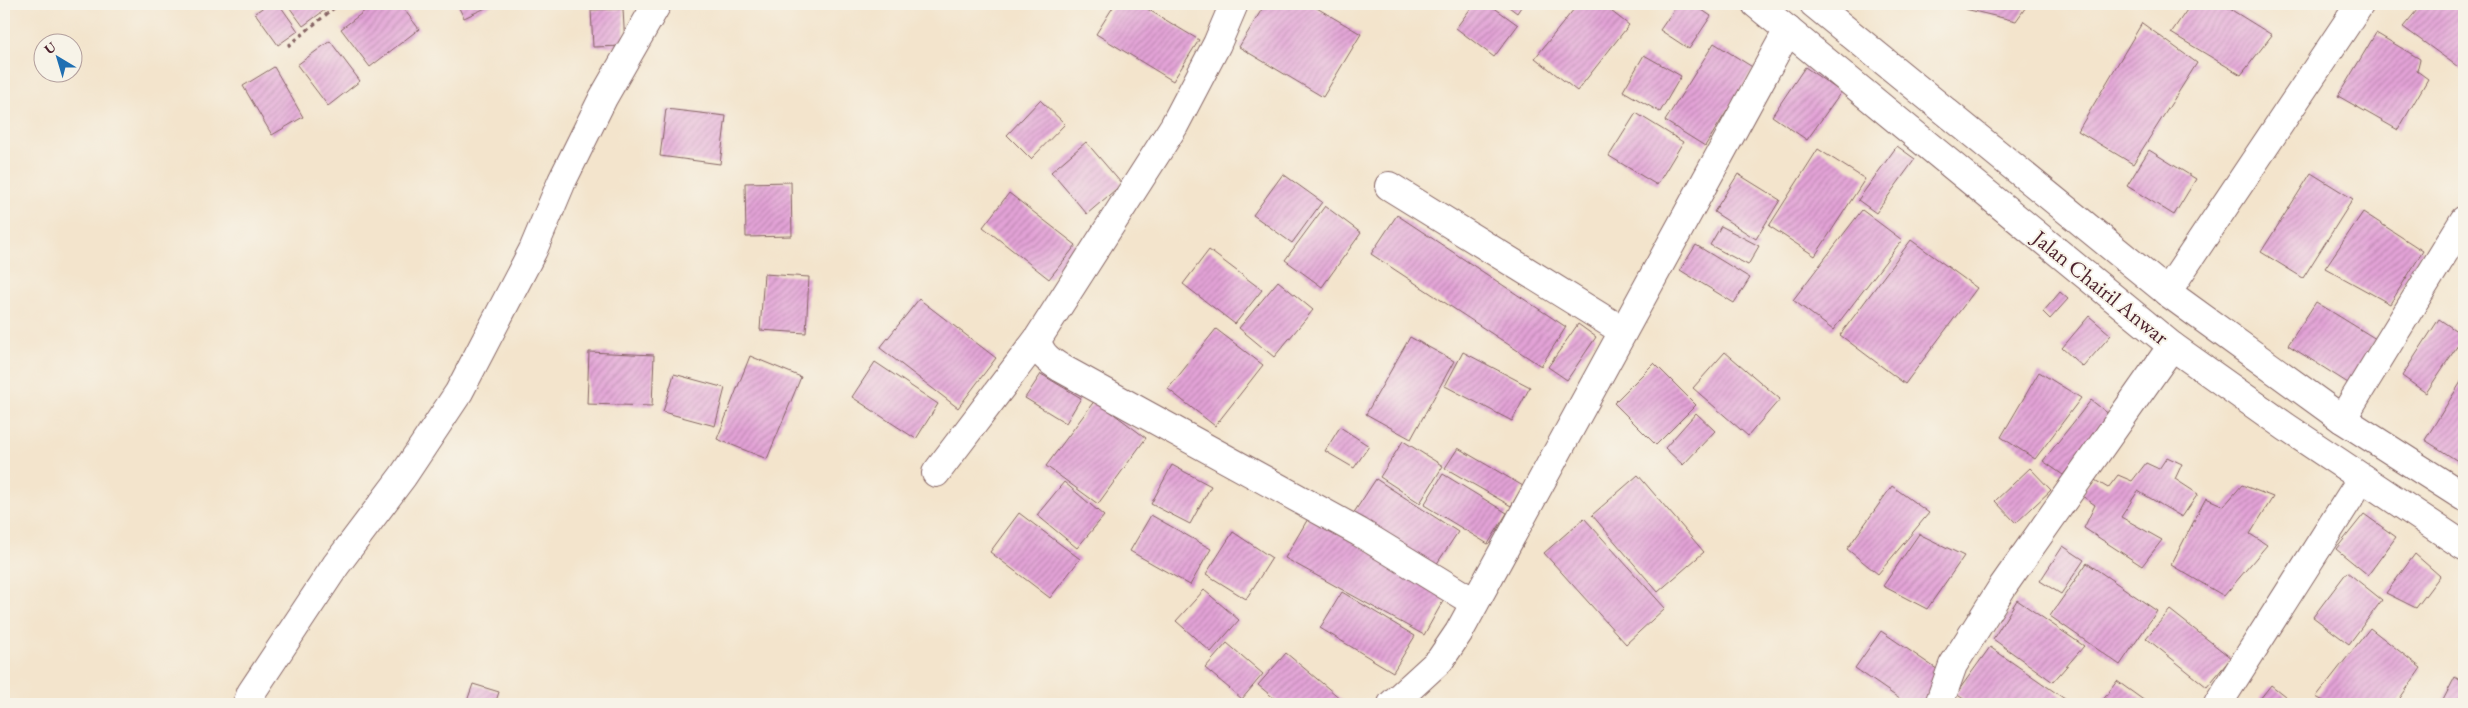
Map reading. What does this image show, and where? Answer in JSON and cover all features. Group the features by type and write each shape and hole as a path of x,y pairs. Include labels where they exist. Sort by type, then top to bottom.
{"street":[{"path":"247,704 251,693 336,565 403,476 459,392 533,250 562,181 603,98 657,4"},
{"path":"936,473 1036,340 1174,126 1217,44 1234,4"},
{"name":"Jalan Chairil Anwar","path":"1756,4 2172,346 2362,478 2464,546"},
{"name":"Jalan Chairil Anwar","path":"1814,4 2167,292 2342,419 2464,497"},
{"path":"2167,292 2360,4"},
{"path":"1392,704 1440,660 1475,603 1788,30"},
{"path":"1950,164 1971,132"},
{"path":"1389,186 1623,331"},
{"path":"2342,419 2464,220"},
{"path":"1036,340 1045,358 1061,368 1359,532 1475,603"},
{"path":"1939,704 1953,665 2003,586 2172,346"},
{"path":"2218,704 2362,478"}],"path":[{"path":"288,46 339,4"}],"building":[{"path":"268,4 279,4 298,31 278,45 255,13"},
{"path":"287,4 333,4 303,26"},
{"path":"374,4 400,4 419,29 370,67 341,29"},
{"path":"457,4 494,4 464,18"},
{"path":"1115,4 1139,4 1199,40 1173,81 1096,34"},
{"path":"1265,4 1310,4 1361,34 1323,97 1239,47"},
{"path":"1474,4 1489,4 1518,25 1494,57 1456,28"},
{"path":"1505,4 1523,4 1517,13"},
{"path":"1578,4 1602,4 1629,25 1577,91 1535,58"},
{"path":"1678,4 1693,4 1711,16 1689,49 1660,30"},
{"path":"1969,4 2028,4 2016,21 1965,9"},
{"path":"2191,4 2222,4 2272,35 2241,75 2171,33"},
{"path":"2422,4 2464,5 2464,61 2461,69 2403,27"},
{"path":"623,9 625,46 593,47 591,10"},
{"path":"2142,23 2197,63 2133,164 2078,131"},
{"path":"2376,33 2420,59 2417,71 2428,79 2398,130 2338,96"},
{"path":"330,41 360,81 328,106 297,65"},
{"path":"1714,43 1754,68 1705,146 1665,121"},
{"path":"1644,55 1681,76 1660,112 1623,91"},
{"path":"274,67 303,117 272,135 243,86"},
{"path":"1805,67 1841,92 1807,140 1772,116"},
{"path":"1040,100 1065,124 1031,159 1007,135"},
{"path":"666,109 726,116 720,164 660,156"},
{"path":"1636,113 1683,142 1657,185 1609,156"},
{"path":"1086,142 1122,184 1087,214 1051,172"},
{"path":"1897,146 1915,159 1876,213 1858,200"},
{"path":"1818,149 1865,179 1815,256 1769,226"},
{"path":"2149,150 2196,179 2174,215 2127,186"},
{"path":"2311,173 2353,199 2303,278 2261,252"},
{"path":"1283,174 1322,202 1292,243 1253,215"},
{"path":"1738,174 1780,200 1756,239 1714,212"},
{"path":"791,182 792,236 746,237 745,183"},
{"path":"1009,193 1076,245 1049,279 983,227"},
{"path":"1325,206 1361,233 1322,287 1285,260"},
{"path":"1862,210 1902,240 1833,330 1793,300"},
{"path":"2363,212 2423,251 2390,304 2325,268"},
{"path":"1397,215 1566,327 1541,366 1371,254"},
{"path":"1721,226 1759,246 1748,265 1710,245"},
{"path":"1911,240 1977,288 1905,384 1840,335"},
{"path":"1696,245 1750,278 1734,303 1680,270"},
{"path":"1209,250 1262,290 1235,324 1183,284"},
{"path":"764,274 809,277 806,333 760,330"},
{"path":"1278,281 1313,310 1274,357 1239,328"},
{"path":"2060,292 2068,299 2050,319 2043,312"},
{"path":"919,299 996,358 958,408 880,348"},
{"path":"2316,302 2376,339 2348,383 2288,345"},
{"path":"2089,316 2111,335 2083,367 2062,348"},
{"path":"2439,319 2464,336 2426,393 2402,376"},
{"path":"1578,324 1596,337 1567,380 1548,367"},
{"path":"1216,329 1263,365 1215,426 1168,389"},
{"path":"1410,337 1454,361 1411,439 1366,414"},
{"path":"589,352 654,355 652,406 587,404"},
{"path":"1463,352 1530,387 1512,421 1445,386"},
{"path":"1725,352 1780,399 1748,436 1693,388"},
{"path":"750,356 801,377 767,459 717,439"},
{"path":"875,362 938,404 916,439 852,397"},
{"path":"1654,363 1696,405 1656,445 1614,403"},
{"path":"2039,372 2081,398 2035,459 2001,437"},
{"path":"674,374 725,388 715,426 663,412"},
{"path":"1041,374 1081,398 1066,423 1025,398"},
{"path":"2464,377 2464,465 2425,440"},
{"path":"1095,400 1146,438 1098,504 1046,466"},
{"path":"2091,400 2110,415 2063,475 2043,461"},
{"path":"1696,413 1715,431 1683,465 1665,448"},
{"path":"1340,427 1369,446 1354,468 1325,451"},
{"path":"1403,441 1443,466 1420,503 1380,477"},
{"path":"1458,448 1523,486 1511,506 1445,468"},
{"path":"2167,457 2182,464 2175,479 2198,494 2182,517 2138,491 2121,517 2162,540 2142,566 2084,528 2095,505 2081,495 2093,479 2108,488 2118,475 2132,481 2146,463 2159,469"},
{"path":"1172,465 1211,486 1190,524 1151,504"},
{"path":"2030,468 2051,490 2016,523 1995,501"},
{"path":"1443,474 1507,513 1488,544 1424,505"},
{"path":"1638,475 1704,552 1658,592 1592,515"},
{"path":"1376,479 1458,532 1432,571 1351,517"},
{"path":"1064,482 1104,516 1077,548 1037,515"},
{"path":"2242,485 2273,497 2250,534 2267,545 2224,596 2171,565 2206,498 2224,506"},
{"path":"1892,486 1929,513 1878,574 1847,549"},
{"path":"1019,513 1080,559 1050,598 990,552"},
{"path":"2364,514 2396,537 2368,575 2336,549"},
{"path":"1151,515 1211,549 1190,585 1130,551"},
{"path":"1309,517 1447,594 1424,635 1285,558"},
{"path":"1584,518 1665,608 1626,644 1544,553"},
{"path":"1233,532 1272,558 1246,599 1206,574"},
{"path":"1919,534 1964,556 1927,609 1883,586"},
{"path":"2063,546 2084,560 2061,594 2040,581"},
{"path":"2415,554 2440,576 2416,608 2386,593"},
{"path":"2087,563 2157,611 2120,665 2050,616"},
{"path":"2347,572 2382,600 2349,644 2313,617"},
{"path":"1204,590 1239,620 1211,652 1176,621"},
{"path":"1342,592 1415,636 1393,672 1320,628"},
{"path":"2017,600 2084,646 2053,682 1993,639"},
{"path":"2170,610 2231,658 2207,687 2146,638"},
{"path":"2370,628 2421,668 2396,704 2329,704 2316,697"},
{"path":"1881,631 1944,674 1923,704 1907,704 1855,668"},
{"path":"1227,643 1263,674 1242,699 1205,668"},
{"path":"1990,647 2072,704 1971,704 1956,694"},
{"path":"1286,653 1347,704 1281,704 1258,685"},
{"path":"2455,677 2464,683 2464,704 2441,704"},
{"path":"2117,681 2149,704 2100,704"},
{"path":"473,684 499,692 495,704 466,704"},
{"path":"2271,685 2295,704 2256,704"}]}
